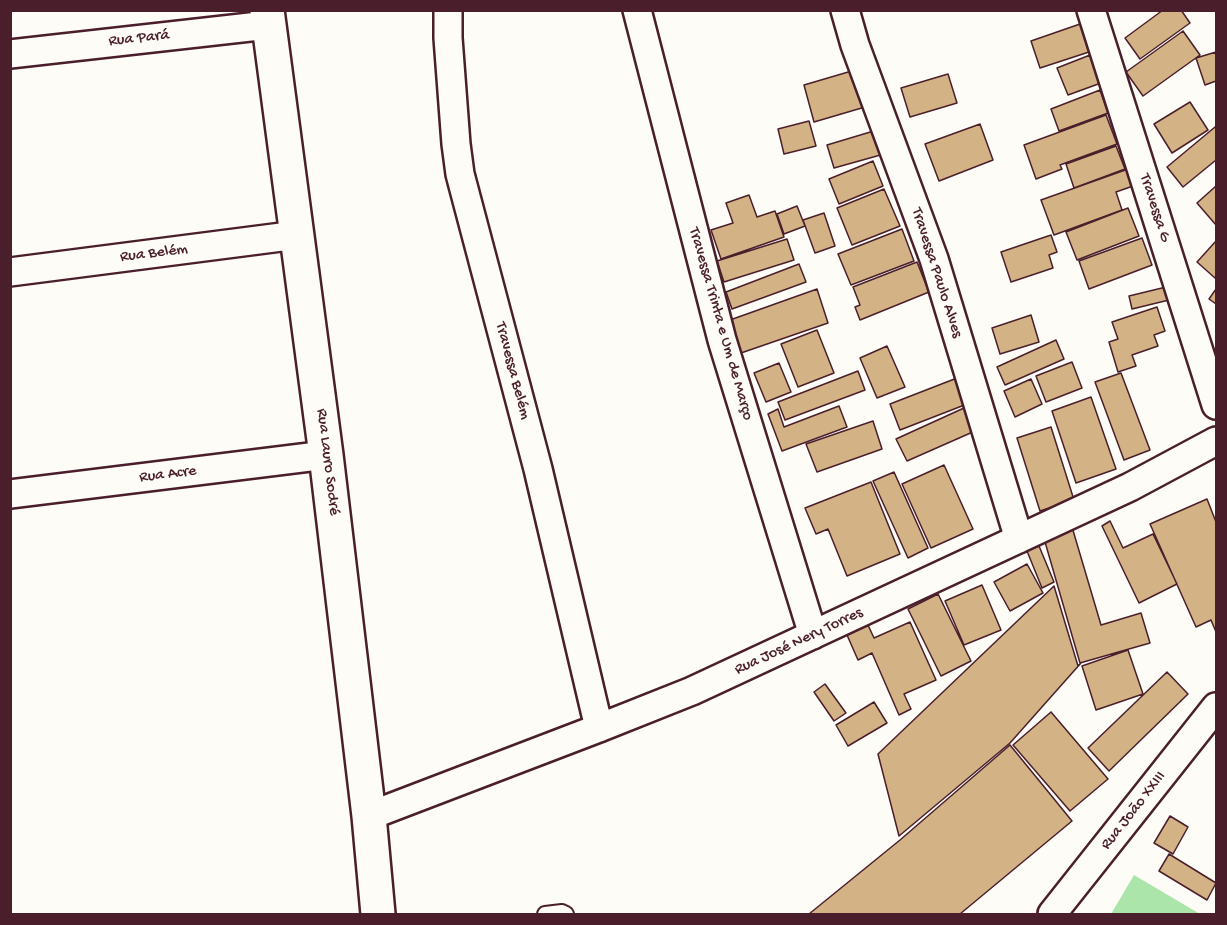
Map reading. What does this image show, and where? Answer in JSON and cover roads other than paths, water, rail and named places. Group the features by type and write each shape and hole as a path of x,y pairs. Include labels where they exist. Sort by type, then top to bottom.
{"main road":[{"name":"Rua Lauro Sodré","path":"268,18 326,455 369,816 378,915"}],"street":[{"name":"Travessa Belém","path":"448,10 448,38 460,174 538,469 599,728"},
{"name":"Travessa Trinta e Um de Março","path":"637,10 722,339 813,635"},
{"name":"Travessa Paulo Alves","path":"844,10 934,259 1019,539"},
{"name":"Travessa G","path":"1091,10 1216,405"},
{"name":"Rua Pará","path":"10,54 268,18"},
{"name":"Rua Belém","path":"10,272 297,235"},
{"name":"Rua José Nery Torres","path":"369,816 692,691 1130,487 1216,441"},
{"name":"Rua Acre","path":"10,494 326,455"},
{"name":"Rua João XXIII","path":"1052,915 1216,707"}],"lane":[{"path":"544,915 562,912 566,915"}]}
